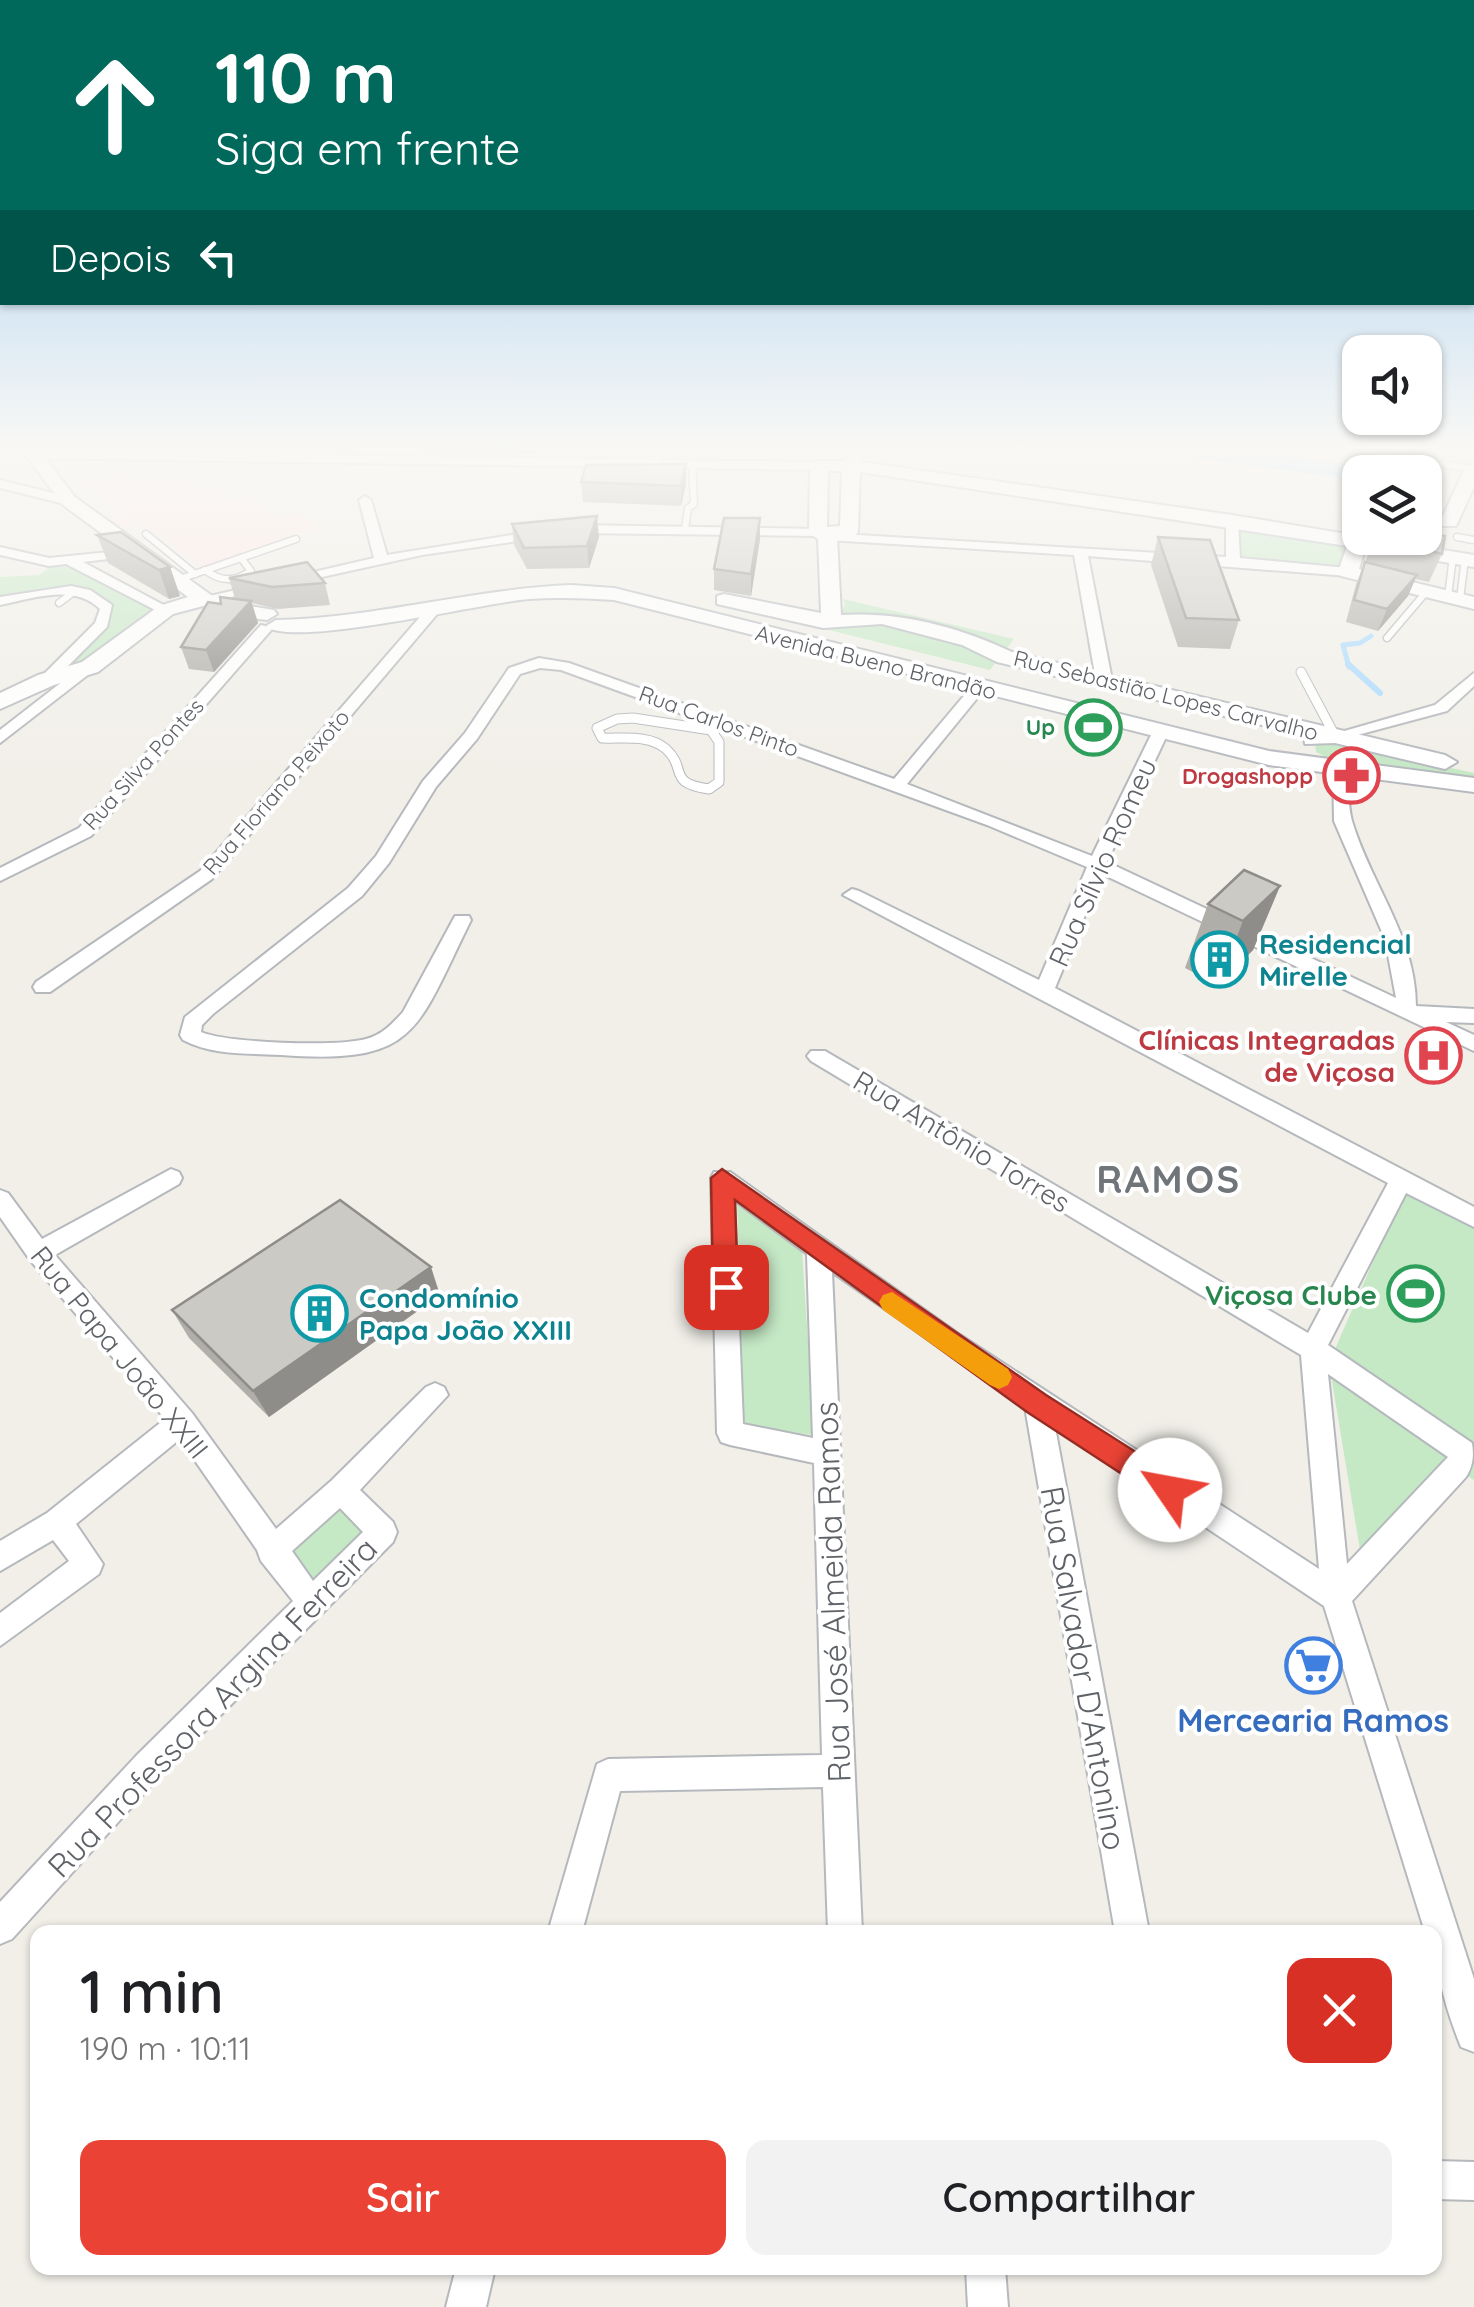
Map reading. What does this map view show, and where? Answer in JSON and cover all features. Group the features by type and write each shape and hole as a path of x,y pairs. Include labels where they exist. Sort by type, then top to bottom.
{"street":[{"path":"29,558 48,562 78,558"},
{"path":"68,558 166,610"},
{"path":"164,558 187,576 204,599 270,622 481,580 548,573 619,578 823,622"},
{"path":"0,738 166,610 389,558"},
{"path":"823,622 831,614 825,558"},
{"path":"1081,558 1104,680"},
{"path":"1173,558 1348,572 1461,600"},
{"path":"1233,558 1233,562"},
{"path":"1348,572 1352,558"},
{"name":"Avenida Bueno Brandão","path":"166,610 218,623 352,620 521,593 584,590 614,594 1269,758 1473,784"},
{"path":"0,602 75,591 102,601 107,608 102,624 46,680"},
{"name":"Rua Floriano Peixoto","path":"43,987 206,875 437,606"},
{"name":"Rua Sebastião Lopes Carvalho","path":"823,622 882,618 970,640 1005,657 1335,736 1473,784"},
{"name":"Rua Silva Pontes","path":"0,875 85,832 270,622"},
{"path":"823,622 824,629 831,632 1306,747 1314,758 1337,766 1342,818 1402,958 1408,988 1406,1013 1474,1016"},
{"name":"Rua Carlos Pinto","path":"462,920 414,1010 390,1038 367,1046 326,1049 202,1042 190,1034 192,1022 206,1008 356,892 383,859 429,785 471,736 514,670 538,663 564,666 716,726 898,785 1097,865 1474,1044"},
{"path":"0,702 46,680 90,667"},
{"path":"1306,747 1318,737 1441,708 1474,678"},
{"path":"898,785 978,688"},
{"name":"Rua Sílvio Romeu","path":"1044,992 1097,865 1160,733"},
{"path":"852,895 1474,1218"},
{"name":"Rua Antônio Torres","path":"818,1056 1313,1349 1464,1454 1456,1468 1336,1597"},
{"path":"38,1253 171,1178"},
{"path":"826,1453 730,1432 722,1178 819,1252 1037,1403 1336,1597"},
{"path":"1402,1179 1313,1349 1336,1597 1440,1925"},
{"name":"Rua Papa João XXIII","path":"0,1200 38,1253 184,1421 271,1551 310,1601"},
{"name":"Rua José Almeida Ramos","path":"819,1252 845,1925"},
{"path":"271,1551 341,1490 434,1395"},
{"name":"Rua Salvador D'Antonino","path":"1037,1403 1131,1925"},
{"path":"0,1557 57,1522 184,1421"},
{"name":"Rua Professora Argina Ferreira","path":"0,1927 148,1766 310,1601 384,1532 341,1490"},
{"path":"0,1631 89,1564 57,1522"},
{"path":"568,1925 608,1775 840,1771"},
{"path":"1442,1933 1474,2034"},
{"path":"1442,2180 1474,2181"},
{"path":"466,2307 474,2275"},
{"path":"986,2275 988,2307"}],"lane":[{"path":"187,576 205,570 241,558 251,571 227,581 205,570"},
{"path":"1461,600 1463,558"},
{"path":"59,603 75,591"},
{"path":"1387,638 1427,591"},
{"path":"1301,672 1335,736"},
{"path":"633,718 716,726 719,782 708,789 693,788 674,775 672,758 665,748 636,738 602,738 596,728 617,719 633,718"}],"shaded area":[{"path":"190,558 230,558 203,567"}],"green space":[{"path":"1235,558 1352,558 1347,571 1235,561"},
{"path":"51,566 77,567 161,610 84,664 62,668 110,608 79,589 0,600 0,577 39,575"},
{"path":"843,599 1014,639 990,670 825,629 823,625 839,616 845,605"},
{"path":"1324,740 1474,773 1474,780 1336,762 1316,752 1315,742"},
{"name":"Viçosa Clube","path":"1405,1188 1474,1225 1474,1480 1454,1467 1362,1562 1329,1363"},
{"path":"737,1200 802,1250 814,1435 744,1426"},
{"path":"341,1498 375,1535 315,1590 279,1548"}],"building":[{"path":"137,558 157,558 170,567 159,570"},
{"path":"716,558 754,558 751,574 714,569"},
{"path":"1165,558 1216,558 1239,620 1186,618"},
{"path":"307,562 325,583 272,587 229,578"},
{"path":"1365,562 1417,575 1387,609 1354,600"},
{"path":"220,597 251,601 206,650 181,647 208,602 221,604"},
{"path":"1244,870 1280,886 1243,921 1208,904"},
{"name":"Condomínio Papa João XXIII","path":"340,1200 431,1267 253,1391 172,1310"}],"waterway":[{"path":"1348,664 1343,645 1360,643 1371,636"},
{"path":"1348,664 1380,693"}],"slow traffic":[{"path":"892,1302 999,1377"}],"place":[{"name":"Up","path":"1094,727"},
{"name":"Drogashopp","path":"1352,776"},
{"name":"Residencial Mirelle","path":"1220,959"},
{"name":"Clínicas Integradas de Viçosa","path":"1434,1055"},
{"name":"Viçosa Clube","path":"1416,1294"},
{"name":"Condomínio Papa João XXIII","path":"320,1313"},
{"name":"Mercearia Ramos","path":"1313,1666"}],"district":[{"name":"RAMOS","path":"1169,1179"}],"route":[{"path":"726,1287 722,1178 819,1252 1170,1490"}]}
